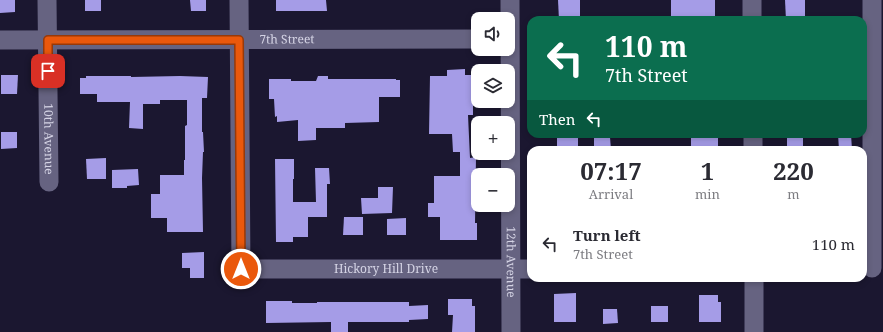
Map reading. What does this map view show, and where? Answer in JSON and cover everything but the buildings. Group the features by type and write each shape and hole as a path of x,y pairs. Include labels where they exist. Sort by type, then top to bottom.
{"street":[{"name":"10th Avenue","path":"48,0 49,182"},
{"path":"239,0 239,40"},
{"name":"12th Avenue","path":"510,0 510,12"},
{"path":"752,0 752,16"},
{"path":"872,0 873,268"},
{"name":"7th Street","path":"0,40 471,39"},
{"name":"Hickory Hill Drive","path":"239,40 241,269 527,269"},
{"name":"12th Avenue","path":"509,56 511,332"},
{"path":"754,282 754,332"}],"route":[{"path":"48,71 48,40 239,40 241,269"}]}
